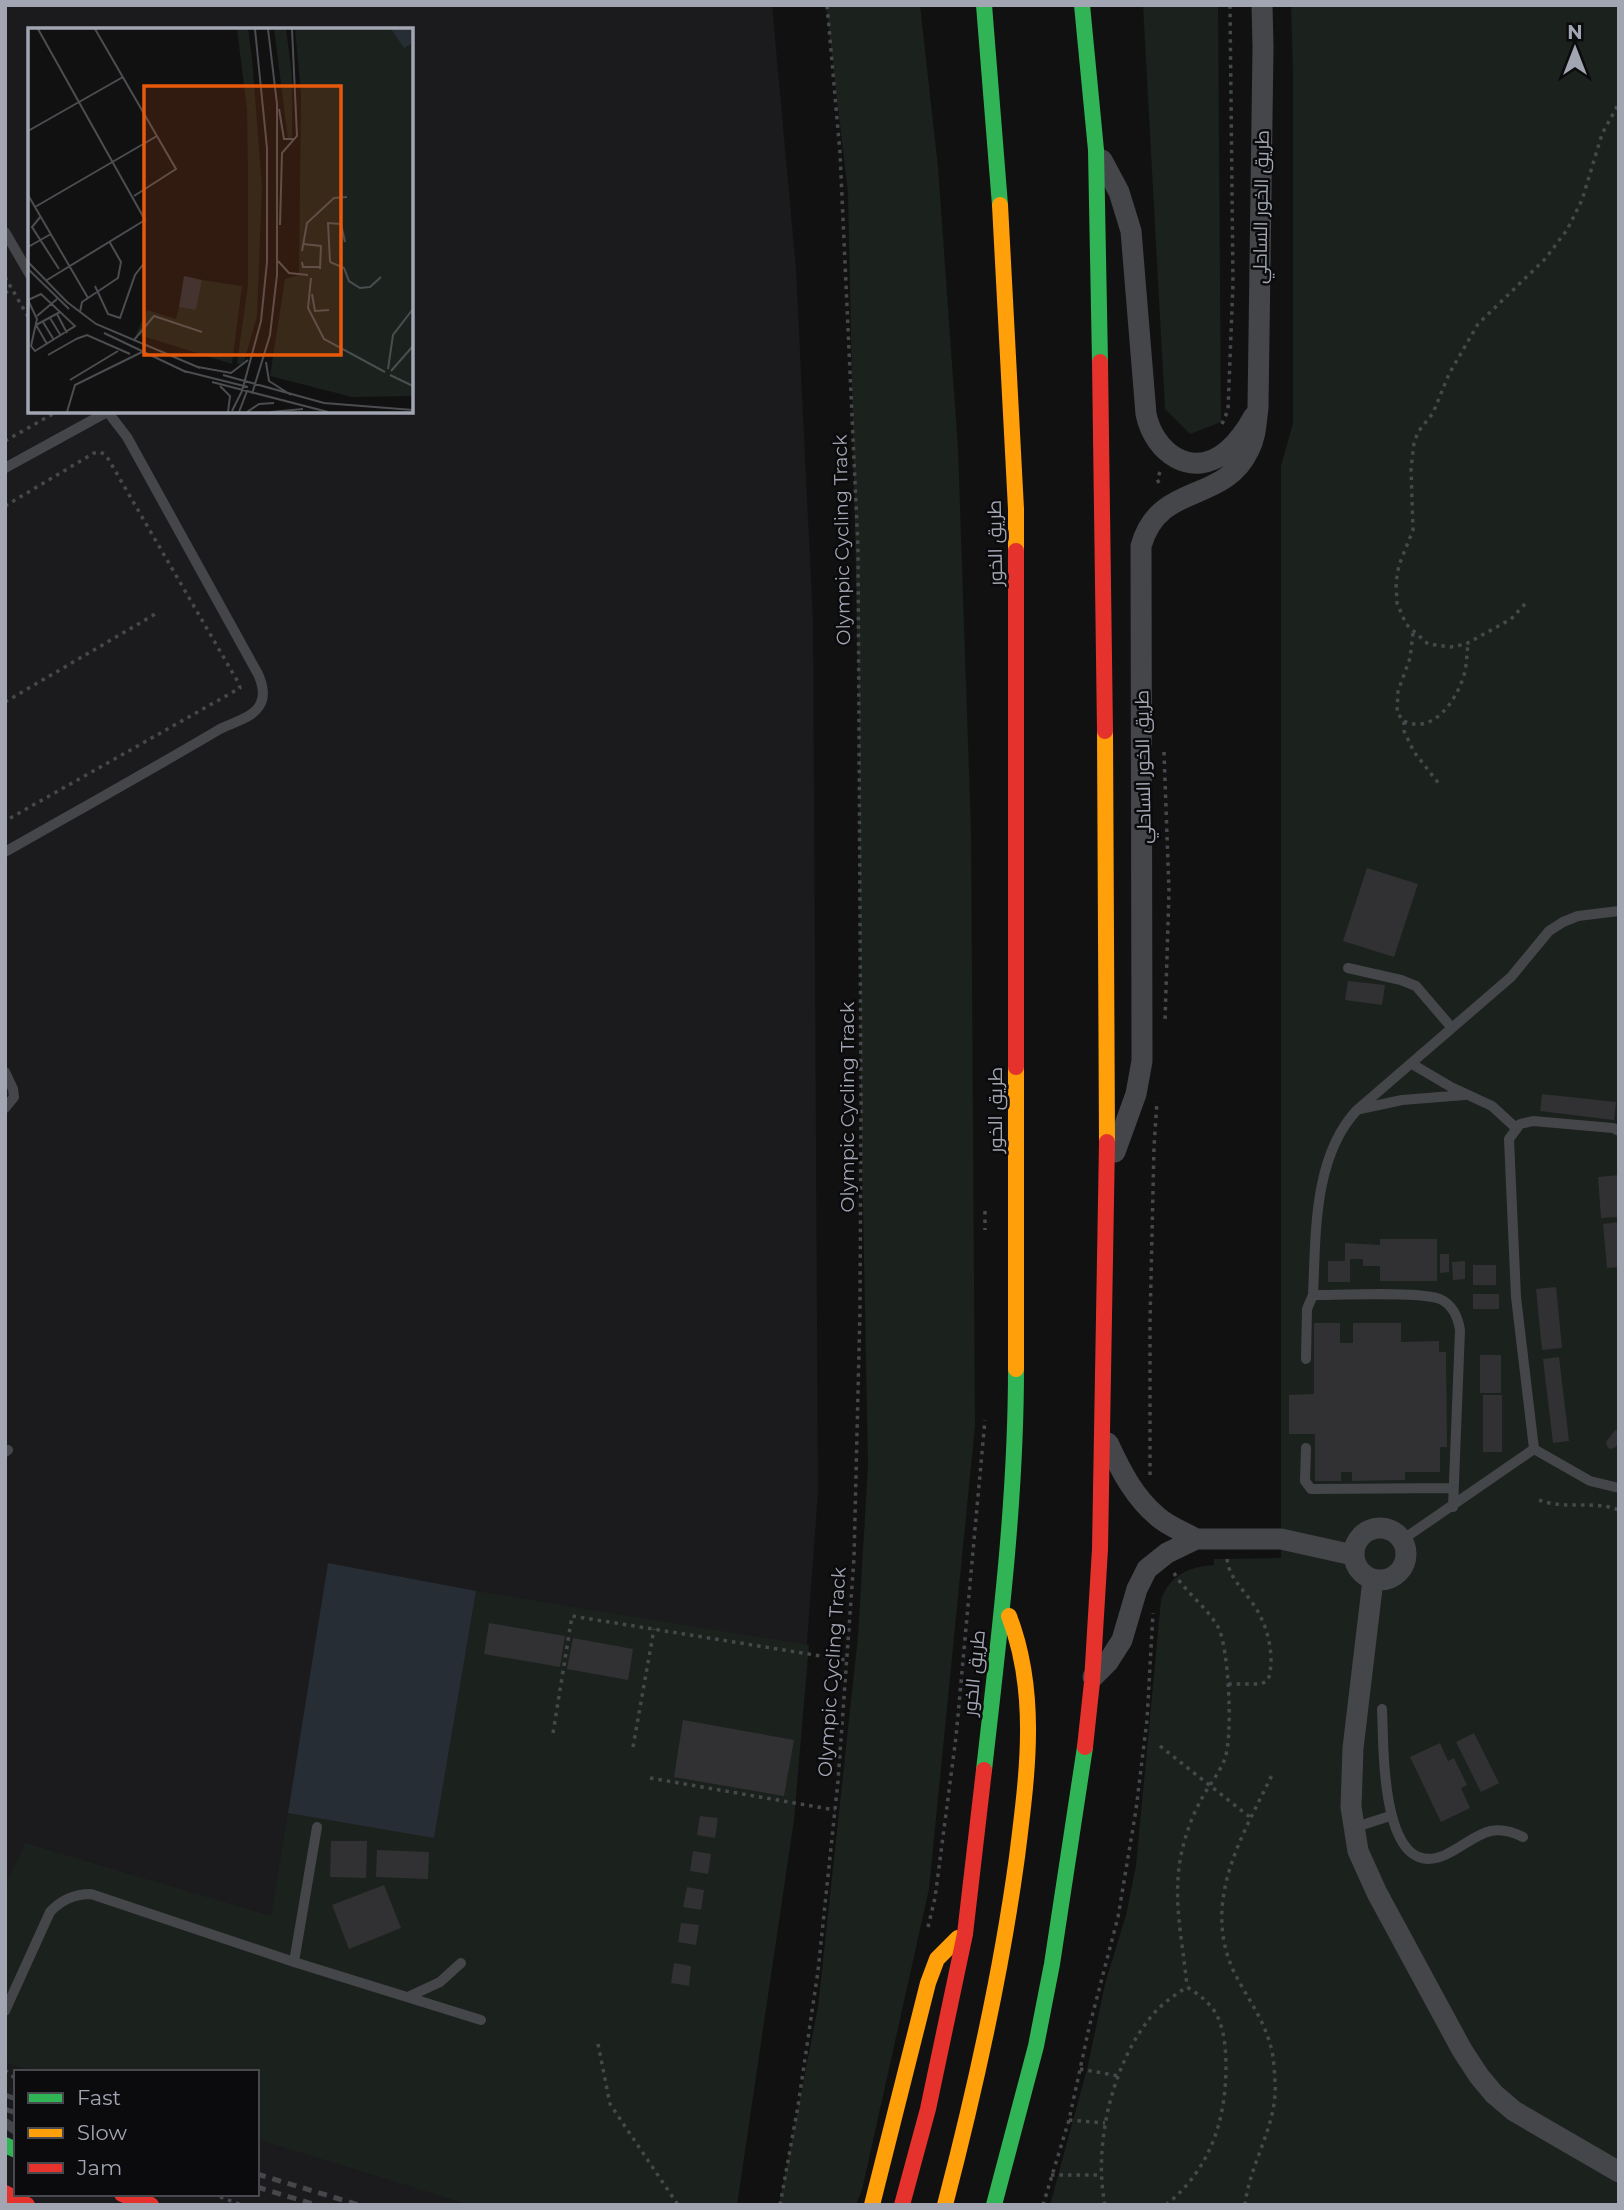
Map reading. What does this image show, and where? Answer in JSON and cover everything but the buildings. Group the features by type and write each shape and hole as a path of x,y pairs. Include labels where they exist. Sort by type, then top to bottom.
{"main road":[{"name":"طريق الخور","path":"902,2205 928,2109 965,1934 1002,1602 1016,1443 1016,509 998,161 984,5"},
{"path":"994,2205 1023,2101 1052,1964 1084,1760 1100,1549 1107,1177 1104,590 1096,150 1082,5"},
{"path":"945,2205 964,2133 999,1972 1014,1884 1029,1749 1027,1691 1015,1628 1002,1602"},
{"path":"872,2205 928,1983 937,1959 954,1941 965,1934"},
{"path":"5,2193 27,2205"},
{"path":"127,2196 151,2205"}],"street":[{"name":"طريق الخور الساحلي","path":"1107,1177 1136,1094 1142,1061 1141,546 1155,516 1171,503 1212,487 1234,472 1253,442 1258,408 1262,5"},
{"path":"1096,150 1119,192 1127,214 1134,249 1146,414 1152,436 1169,454 1188,462 1209,460 1228,451 1245,432 1258,408"},
{"path":"1103,1433 1122,1474 1136,1495 1159,1519 1196,1539"},
{"path":"1376,1528 1391,1530 1402,1540 1406,1555 1401,1570 1389,1579 1373,1580 1357,1568 1353,1555 1357,1541 1368,1531 1376,1528"},
{"path":"1092,1678 1108,1662 1122,1640 1136,1589 1147,1569 1167,1553 1196,1539 1280,1539 1353,1555"},
{"path":"1373,1580 1353,1748 1351,1789 1353,1828 1358,1851 1377,1893 1462,2050 1479,2076 1494,2094 1514,2111 1619,2172"}],"lane":[{"path":"5,232 28,272"},
{"path":"5,468 105,413"},
{"path":"5,852 167,762 223,727 254,713 262,700 262,682 258,674 127,437 108,413"},
{"path":"1306,1359 1307,1308 1313,1295 1324,1179 1333,1146 1345,1123 1511,977 1549,931 1578,916 1619,911"},
{"path":"1348,968 1401,979 1416,986 1452,1028"},
{"path":"1412,1064 1432,1077 1492,1106 1516,1128"},
{"path":"5,1072 14,1097 5,1108"},
{"path":"1357,1110 1402,1100 1468,1095"},
{"path":"1534,1449 1516,1297 1509,1139 1516,1128 1534,1121 1613,1128 1619,1131"},
{"path":"1313,1295 1428,1296 1446,1303 1454,1311 1460,1330 1452,1507"},
{"path":"1306,1448 1305,1481 1311,1489 1452,1488"},
{"path":"1534,1449 1590,1481 1619,1488"},
{"path":"1402,1540 1534,1449"},
{"path":"1382,1709 1390,1816 1400,1838 1412,1852 1421,1857 1442,1856 1482,1832 1496,1829 1523,1837"},
{"path":"1353,1828 1390,1816"},
{"path":"294,1962 317,1827"},
{"path":"5,2011 50,1912 64,1900 82,1894 100,1896 294,1962 481,2020"},
{"path":"410,1996 440,1982 461,1963"}],"path":[{"name":"Olympic Cycling Track","path":"780,2205 818,1971 835,1810 854,1558 860,1296 858,560 840,153 827,5"},
{"path":"1219,433 1228,410 1233,283 1230,5"},
{"path":"1525,604 1511,619 1468,642 1451,647 1428,644 1413,633 1399,611 1395,582 1413,530 1410,468 1418,432 1433,413 1449,374 1478,324 1496,304 1537,268 1567,230 1582,200 1602,134 1619,103"},
{"path":"5,277 28,317"},
{"path":"5,293 12,289"},
{"path":"5,441 54,413"},
{"path":"5,506 94,453 106,454 240,688 5,821"},
{"path":"1169,454 1157,479 1171,503"},
{"path":"5,702 157,613"},
{"path":"1413,633 1410,658 1398,691 1397,713 1404,721 1413,725 1433,721 1442,713 1461,681 1468,642"},
{"path":"1404,721 1404,730 1414,752 1440,785"},
{"path":"1164,739 1169,891 1165,1032"},
{"path":"1150,1481 1150,1309 1158,1094"},
{"path":"985,1211 985,1239"},
{"path":"926,1938 956,1737 986,1415"},
{"path":"1539,1500 1549,1504 1599,1506 1619,1510"},
{"path":"1226,1539 1230,1572 1258,1611 1268,1641 1271,1665 1268,1680 1261,1685 1227,1684"},
{"path":"1166,1576 1172,1569 1189,1595 1217,1625 1224,1647 1228,1747 1225,1760 1191,1823 1181,1854 1176,1906 1187,1987 1202,1997 1216,2013 1223,2030 1226,2057 1222,2120 1208,2154 1194,2176 1166,2205"},
{"path":"1043,2205 1069,2120 1118,1917 1136,1810 1147,1720 1154,1603"},
{"path":"553,1733 572,1616 846,1660"},
{"path":"634,1746 654,1629"},
{"path":"1160,1746 1251,1818"},
{"path":"1245,2205 1250,2176 1268,2132 1275,2097 1271,2044 1233,1969 1223,1932 1223,1903 1226,1878 1237,1846 1272,1775"},
{"path":"650,1779 835,1810"},
{"path":"1105,2205 1101,2150 1105,2123 1119,2076 1148,2020 1165,2001 1187,1987"},
{"path":"598,2044 610,2104 678,2205"},
{"path":"1080,2069 1119,2076"},
{"path":"1069,2120 1105,2123"},
{"path":"1051,2175 1101,2175"},
{"path":"217,2196 242,2205"}],"shaded area":[{"path":"5,5 772,5 796,269 813,622 818,1492 794,1819 737,2205 5,2205"},
{"path":"826,5 920,5 938,167 958,448 971,831 975,1426 929,1889 862,2190 856,2205 779,2205 818,2007 858,1636 868,1465 861,1103 859,718 848,193"},
{"path":"1143,5 1218,5 1221,422 1190,434 1165,409"},
{"path":"1291,5 1619,5 1619,2205 1050,2205 1088,2065 1105,1984 1126,1915 1136,1866 1161,1600 1175,1578 1188,1570 1214,1565 1214,1559 1281,1558 1281,466 1293,423"},
{"path":"328,1563 476,1591 434,1838 288,1813"},
{"path":"476,1591 809,1645 794,1819 737,2205 470,2205 259,2140 259,2070 31,2070 5,2062 5,1888 25,1843 271,1916 288,1813 434,1837"}],"railway":[{"path":"5,2095 14,2098"},
{"path":"5,2109 14,2112"},
{"path":"259,2175 359,2205"},
{"path":"259,2188 316,2205"}],"traffic: fast":[{"path":"984,5 1000,205"},
{"path":"1082,5 1096,150 1100,362"},
{"path":"984,1770 1010,1520 1016,1369"},
{"path":"994,2205 1036,2046 1052,1964 1085,1747"},
{"path":"5,2145 14,2149"}],"traffic: slow":[{"path":"1000,205 1016,551"},
{"path":"1105,731 1107,1142"},
{"path":"1016,1067 1016,1369"},
{"path":"945,2205 995,1989 1011,1901 1024,1796 1027,1705 1018,1645 1009,1616"},
{"path":"872,2205 928,1983 937,1959 958,1938"}],"traffic: jam":[{"path":"1100,362 1105,731"},
{"path":"1016,551 1016,1067"},
{"path":"1085,1747 1100,1549 1107,1142"},
{"path":"902,2205 928,2109 965,1934 984,1770"},
{"path":"5,2193 27,2205"},
{"path":"127,2196 151,2205"}]}
